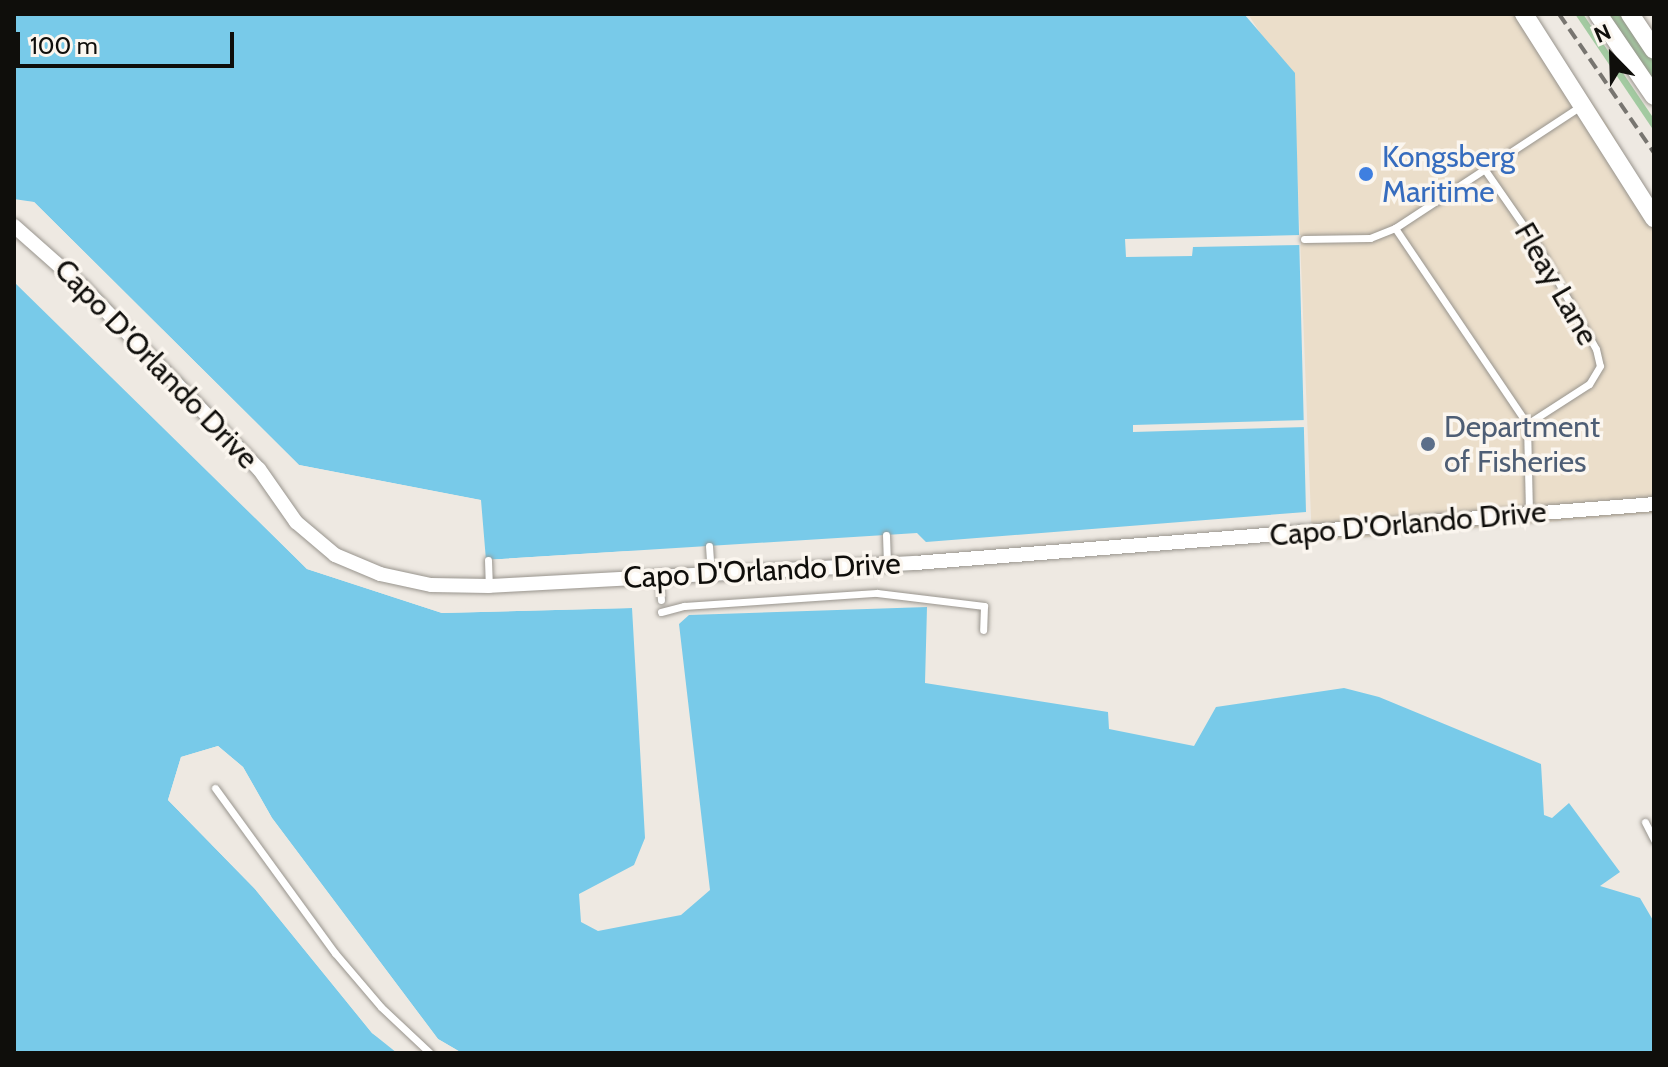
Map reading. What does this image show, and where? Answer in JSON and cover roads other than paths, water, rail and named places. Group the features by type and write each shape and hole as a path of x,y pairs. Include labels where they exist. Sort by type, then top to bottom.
{"street":[{"path":"1524,14 1654,218"},
{"path":"1630,14 1654,50"},
{"path":"1600,16 1654,96"},
{"name":"Capo D'Orlando Drive","path":"14,226 83,287 259,469 296,522 335,555 380,574 431,585 489,586 887,564 1654,504"}],"lane":[{"path":"1304,239 1370,238 1395,228 1583,105"},
{"name":"Fleay Lane","path":"1485,170 1539,248 1596,349 1600,366 1589,384 1527,424"},
{"path":"1395,228 1527,424 1529,514"},
{"path":"886,535 887,564"},
{"path":"709,546 711,574"},
{"path":"488,560 489,586"},
{"path":"659,577 661,600"},
{"path":"661,612 684,606 877,593 984,606 983,630"},
{"path":"215,788 335,953 381,1007 430,1053"},
{"path":"1645,822 1654,840"}],"water":[{"path":"14,14 1244,14 1295,73 1306,512 926,542 917,533 484,560 480,500 299,465 34,202 14,201"},
{"path":"14,282 307,569 442,613 632,608 645,838 634,865 579,894 581,922 598,931 681,915 710,890 679,624 689,615 927,607 925,683 1108,712 1109,729 1194,746 1216,707 1344,688 1379,697 1541,764 1544,815 1552,818 1569,803 1620,872 1600,886 1640,898 1654,922 1654,1053 462,1053 438,1039 272,818 243,767 218,746 181,757 168,800 255,889 372,1033 397,1053 14,1053"}],"railway":[{"path":"1559,14 1654,153"}],"place":[{"name":"Kongsberg Maritime","path":"1366,174"},
{"name":"Department of Fisheries","path":"1428,444"}]}
